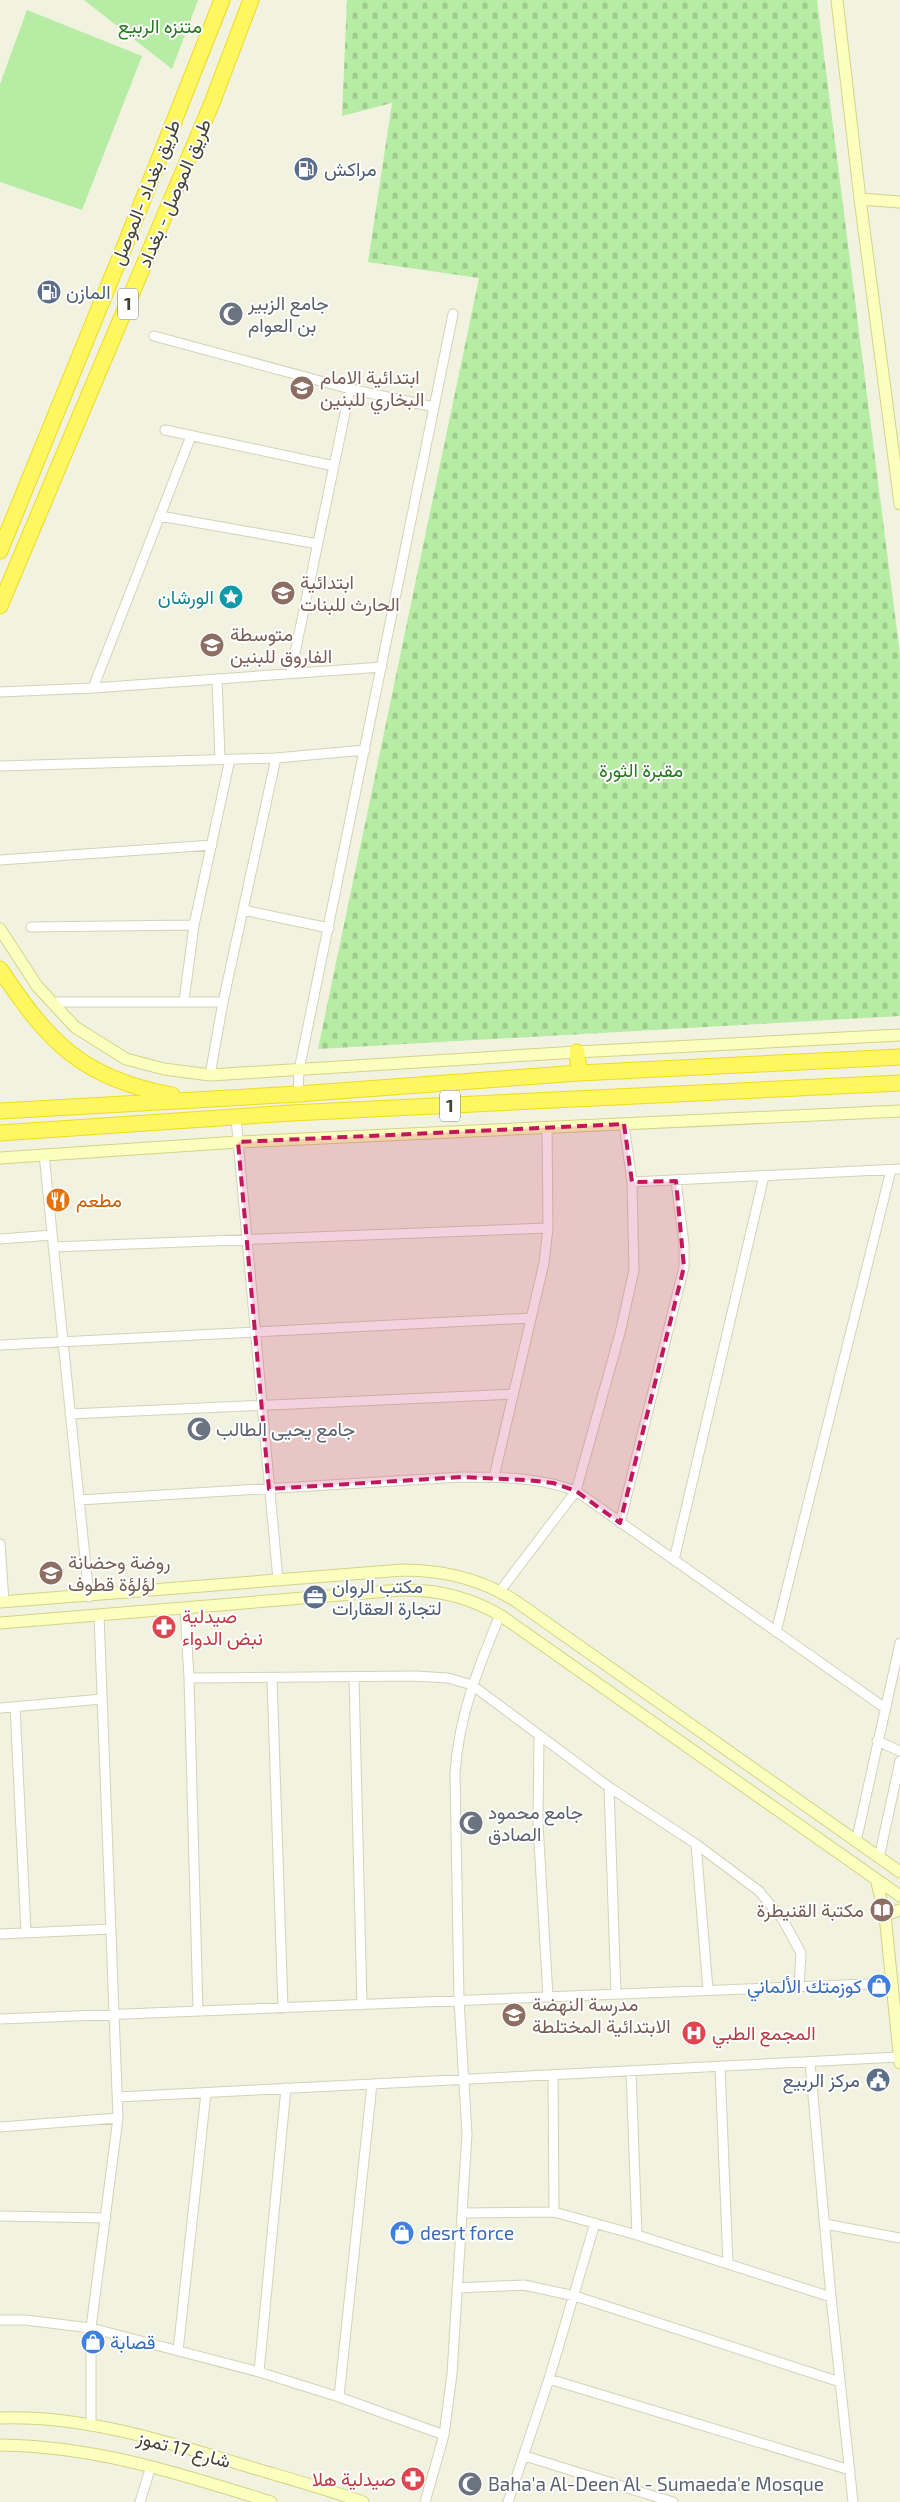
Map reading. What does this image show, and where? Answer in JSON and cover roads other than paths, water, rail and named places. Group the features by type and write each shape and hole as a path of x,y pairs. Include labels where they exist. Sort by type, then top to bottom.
{"highway":[{"name":"طريق بغداد -الموصل","path":"0,551 125,245 222,0"},
{"name":"طريق الموصل - بغداد","path":"0,606 212,103 251,0"},
{"path":"0,969 25,1006 52,1038 88,1067 111,1079 143,1089 172,1095 211,1098"},
{"path":"577,1052 579,1073"},
{"name":"1","path":"211,1098 298,1094 579,1073 900,1057"},
{"name":"1","path":"0,1133 236,1118 900,1083"},
{"path":"0,1110 211,1098"}],"street":[{"path":"837,0 860,199 900,504"},
{"path":"860,199 900,202"},
{"path":"298,1094 299,1070 453,314"},
{"path":"154,336 350,389 434,407"},
{"path":"291,672 350,389"},
{"path":"165,430 334,466"},
{"path":"93,688 191,436"},
{"path":"160,516 318,544"},
{"path":"0,692 217,680 291,672 382,667"},
{"path":"217,680 220,758"},
{"path":"0,766 220,758 276,758 365,750"},
{"path":"210,1075 276,758"},
{"path":"184,1002 194,925 230,759"},
{"path":"0,860 212,845"},
{"path":"243,910 329,928"},
{"path":"32,927 194,925"},
{"path":"0,929 37,986 74,1027 126,1059 164,1069 210,1075 577,1052 900,1035"},
{"path":"51,1002 224,1002"},
{"path":"0,1158 238,1142 900,1111"},
{"path":"236,1118 278,1580"},
{"path":"500,1591 576,1492 620,1333 634,1270 632,1182 624,1124"},
{"path":"494,1478 544,1262 548,1228 547,1127"},
{"path":"44,1154 89,1596"},
{"path":"632,1182 896,1170 776,1632"},
{"path":"674,1560 764,1176"},
{"path":"620,1523 684,1267 684,1244 676,1181"},
{"path":"53,1247 548,1228"},
{"path":"0,1239 52,1235"},
{"path":"0,1345 531,1318"},
{"path":"70,1414 514,1394"},
{"path":"79,1500 494,1478 553,1483 576,1492 885,1708"},
{"path":"0,1544 2,1602 53,1600 278,1580 423,1570 462,1577 500,1591 900,1872"},
{"path":"291,1599 320,1592 323,1584 318,1578"},
{"path":"0,1623 418,1590 452,1595 485,1606 500,1615 705,1757 900,1896"},
{"path":"30,1621 25,1617 26,1608 53,1600"},
{"path":"184,1608 189,1678 198,2011"},
{"path":"91,2426 91,2328 118,2118 99,1615"},
{"path":"425,2502 444,2436 452,2374 467,2134 459,2000 455,1774 457,1740 472,1685 500,1615"},
{"path":"856,1842 900,1643"},
{"path":"189,1678 415,1676 448,1678 472,1685 609,1787 696,1844 759,1891 783,1920 800,1953 799,1986"},
{"path":"272,1678 283,2008"},
{"path":"354,1678 362,2004"},
{"path":"0,1708 102,1699"},
{"path":"15,1707 26,1932"},
{"path":"539,1736 538,1824 548,1997"},
{"path":"877,1741 900,1751"},
{"path":"705,1757 715,1743"},
{"path":"879,1858 900,1761"},
{"path":"609,1787 616,1994"},
{"path":"696,1844 708,1990"},
{"path":"876,1879 885,1915 900,2063"},
{"path":"885,1915 900,1910"},
{"path":"0,1934 111,1929"},
{"path":"0,2019 892,1983"},
{"path":"118,2097 899,2057"},
{"path":"810,2062 831,2297 853,2502"},
{"path":"720,2066 728,2264"},
{"path":"631,2071 637,2235"},
{"path":"553,2075 554,2212"},
{"path":"339,2397 372,2084"},
{"path":"258,2372 286,2088"},
{"path":"178,2352 206,2092"},
{"path":"0,2127 118,2118"},
{"path":"463,2213 554,2212 637,2235 831,2297"},
{"path":"0,2216 106,2218"},
{"path":"508,2502 525,2456 575,2296 595,2223"},
{"path":"824,2224 900,2238"},
{"path":"457,2288 524,2285 575,2296 840,2382"},
{"path":"0,2320 25,2320 91,2328 258,2372 339,2397 444,2436"},
{"path":"549,2379 850,2470"},
{"name":"شارع 17 تموز","path":"0,2418 52,2420 91,2426 177,2445 363,2502"},
{"name":"شارع 17 تموز","path":"0,2445 76,2450 151,2466 253,2499 271,2502"},
{"path":"525,2456 673,2502"},
{"path":"140,2502 151,2466"}],"place":[{"name":"مراكش","path":"306,169"},
{"name":"المازن","path":"49,292"},
{"name":"جامع الزبير بن العوام","path":"231,314"},
{"name":"ابتدائية الامام البخاري للبنين","path":"302,388"},
{"name":"ابتدائية الحارث للبنات","path":"283,593"},
{"name":"الورشان","path":"231,597"},
{"name":"متوسطة الفاروق للبنين","path":"212,645"},
{"name":"مطعم","path":"58,1200"},
{"name":"جامع يحيى الطالب","path":"199,1429"},
{"name":"روضة وحضانة لؤلؤة قطوف","path":"51,1573"},
{"name":"مكتب الروان لتجارة العقارات","path":"315,1597"},
{"name":"صيدلية نبض الدواء","path":"164,1627"},
{"name":"جامع محمود الصادق","path":"471,1823"},
{"name":"مكتبة القنيطرة","path":"882,1910"},
{"name":"كوزمتك الألماني","path":"879,1986"},
{"name":"مدرسة النهضة الابتدائية المختلطة","path":"514,2015"},
{"name":"المجمع الطبي","path":"694,2033"},
{"name":"مركز الربيع","path":"878,2080"},
{"name":"desrt force","path":"402,2233"},
{"name":"قصابة","path":"93,2342"},
{"name":"صيدلية هلا","path":"413,2479"},
{"name":"Baha'a Al-Deen Al - Sumaeda'e Mosque","path":"470,2484"}],"park label":[{"name":"متنزه الربيع","path":"160,26"},
{"name":"مقبرة الثورة","path":"641,770"}]}
